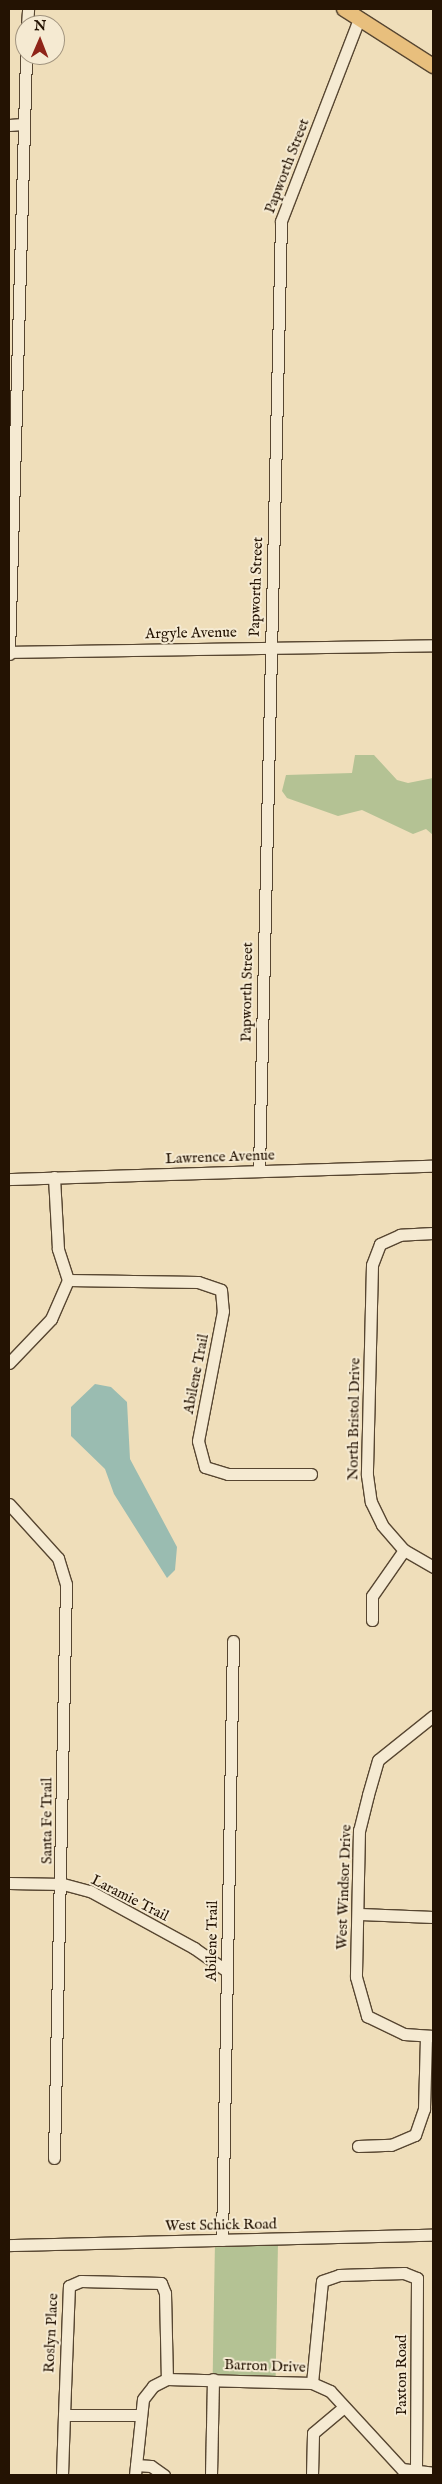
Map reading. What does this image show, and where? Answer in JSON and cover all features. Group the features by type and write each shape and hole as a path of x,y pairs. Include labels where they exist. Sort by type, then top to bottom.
{"main road":[{"path":"344,9 433,66"}],"street":[{"name":"Papworth Street","path":"259,1170 269,647 281,221 359,19"},
{"path":"9,652 22,124 25,65"},
{"path":"9,125 22,124"},
{"name":"Argyle Avenue","path":"9,652 433,645"},
{"name":"Lawrence Avenue","path":"9,1179 433,1166"},
{"path":"9,1363 56,1311 68,1280 58,1249 54,1177"},
{"name":"North Bristol Drive","path":"433,1233 400,1235 380,1244 371,1272 366,1475 375,1514 404,1550 433,1567"},
{"name":"Abilene Trail","path":"68,1280 198,1282 217,1288 223,1311 198,1441 205,1467 228,1474 311,1474"},
{"name":"Santa Fe Trail","path":"9,1504 58,1558 65,1579 63,1884 54,2158"},
{"path":"372,1620 372,1596 404,1550"},
{"name":"Abilene Trail","path":"222,2240 233,1641"},
{"name":"West Windsor Drive","path":"429,2036 404,2034 367,2016 356,1977 360,1914 360,1830 378,1760 433,1716"},
{"name":"Laramie Trail","path":"9,1883 63,1884 99,1896 194,1948 227,1971"},
{"path":"360,1914 433,1917"},
{"path":"358,2146 391,2145 415,2135 424,2109 429,2036"},
{"name":"West Schick Road","path":"9,2245 433,2236"},
{"name":"Paxton Road","path":"312,2383 322,2281 339,2275 404,2273 417,2278 416,2474"},
{"name":"Roslyn Place","path":"62,2475 69,2286 81,2281 161,2283 165,2293 167,2379"},
{"path":"164,2475 151,2466 135,2470 140,2416 146,2393 167,2379"},
{"name":"Barron Drive","path":"167,2379 312,2383 330,2391 402,2469 416,2474 433,2473"},
{"path":"211,2475 213,2379"},
{"path":"312,2475 313,2433 344,2407"},
{"path":"64,2414 140,2416"}],"green space":[{"path":"355,755 374,755 397,780 408,783 433,778 433,835 426,829 413,834 362,810 338,816 287,798 282,791 286,775 352,773"},
{"path":"215,2241 278,2242 276,2384 213,2383"}],"water":[{"path":"95,1384 111,1387 127,1402 130,1459 177,1547 175,1570 167,1578 114,1494 105,1469 71,1436 71,1407"}]}
